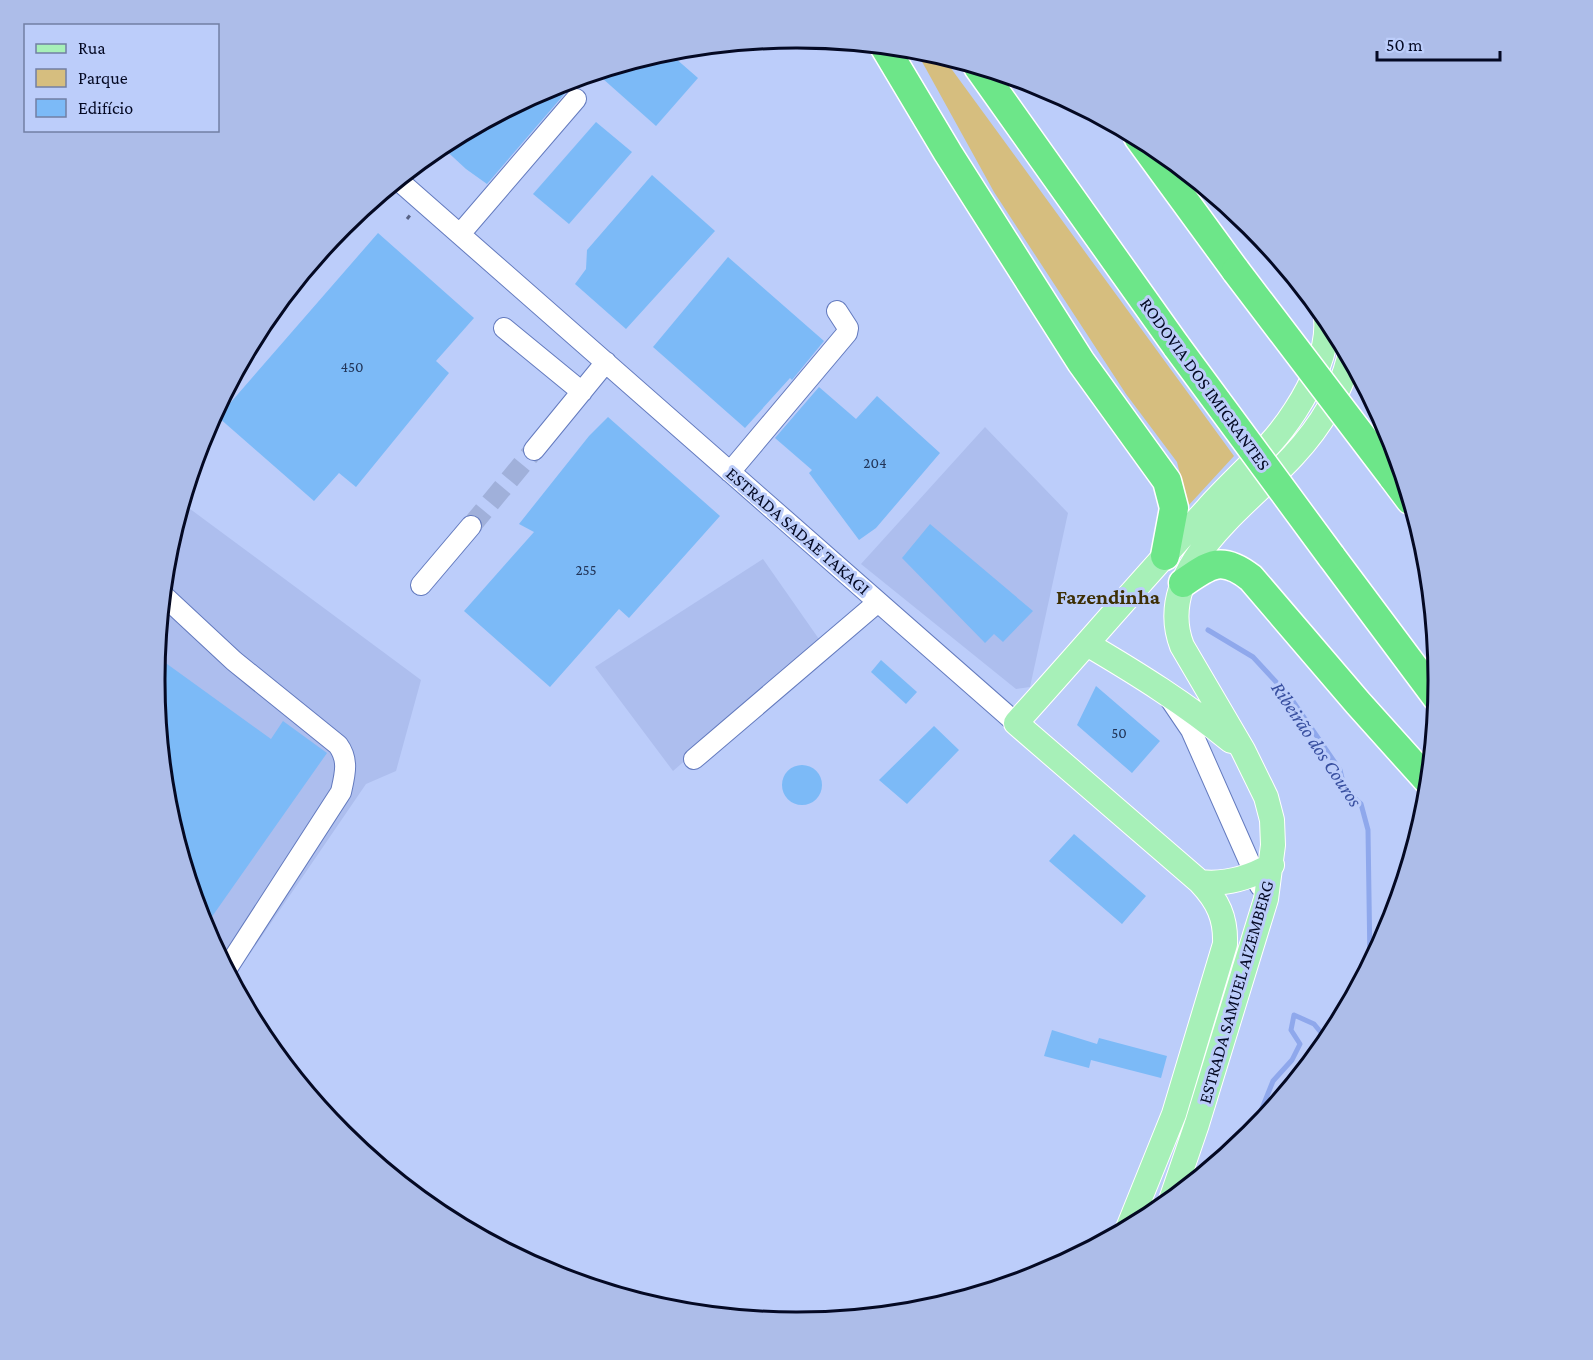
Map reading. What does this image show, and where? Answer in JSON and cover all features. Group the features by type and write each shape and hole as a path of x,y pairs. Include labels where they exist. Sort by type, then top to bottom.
{"highway":[{"path":"889,55 948,153 1081,362 1167,481 1174,508 1166,556"},
{"name":"RODOVIA DOS IMIGRANTES","path":"986,78 1177,347 1428,686"},
{"path":"1155,160 1397,482"},
{"path":"1183,583 1205,567 1218,563 1239,568 1251,578 1421,773"}],"main road":[{"path":"1016,723 1229,484 1270,445 1283,429 1297,409 1321,357 1324,332"},
{"name":"ESTRADA SAMUEL AIZEMBERG","path":"1177,1184 1194,1136 1266,899 1263,870 1273,832 1266,797 1242,750 1187,656 1177,633 1175,621 1177,605 1190,567 1213,537 1293,456 1317,427 1330,407 1346,368"},
{"path":"1087,644 1194,711 1242,750"},
{"name":"ESTRADA SADAE TAKAGI","path":"1016,723 1200,882"},
{"path":"1200,882 1219,883 1263,870"},
{"name":"ESTRADA SAMUEL AIZEMBERG","path":"1134,1214 1174,1114 1226,944 1226,928 1222,912 1210,892 1200,882"}],"street":[{"path":"460,234 576,99"},
{"name":"ESTRADA SADAE TAKAGI","path":"404,185 1016,723"},
{"path":"730,471 847,333 848,328 837,311"},
{"path":"504,328 582,392"},
{"path":"534,450 606,362"},
{"path":"421,585 471,526"},
{"path":"170,601 234,661 339,744 345,754 346,770 341,792 231,962"},
{"path":"694,759 878,602"},
{"path":"1163,690 1191,730 1263,870"}],"path":[{"path":"407,219 411,214"}],"shaded area":[{"path":"985,427 1068,513 1030,687 1016,689 861,564"},
{"path":"189,508 421,680 396,771 366,784 237,973 198,883 186,844 170,762 166,721 166,639 177,557"},
{"path":"763,559 821,642 673,771 595,667"}],"green space":[{"path":"921,60 950,68 1234,456 1188,506 1177,462 1126,394 994,192"}],"building":[{"path":"677,59 698,78 656,126 603,79"},
{"path":"566,92 487,184 449,153 517,113"},
{"path":"596,122 632,152 569,224 533,194"},
{"path":"652,175 715,231 626,329 575,284 586,269 587,250"},
{"path":"378,233 474,318 436,361 449,373 356,487 339,473 314,501 221,420 227,407"},
{"path":"728,257 824,341 792,380 790,378 745,428 653,347"},
{"path":"819,387 856,419 877,396 940,453 876,528 859,540 809,473 812,470 775,438"},
{"path":"608,417 720,516 629,618 619,609 550,687 464,611 534,532 519,524 589,436"},
{"path":"930,524 1033,611 1003,642 994,634 985,643 902,558"},
{"path":"881,660 917,692 906,704 871,672"},
{"path":"165,663 271,739 283,721 327,753 211,918 186,844 177,803 166,721"},
{"path":"1096,686 1160,741 1132,773 1077,725"},
{"path":"934,726 959,750 907,804 879,780"},
{"path":"802,765 816,771 822,785 816,799 802,805 788,799 782,785 788,771"},
{"path":"1074,834 1146,896 1122,924 1049,861"},
{"path":"1052,1030 1097,1044 1099,1038 1167,1056 1161,1078 1091,1060 1089,1068 1044,1056"}],"waterway":[{"name":"Ribeirão dos Couros","path":"1208,630 1253,657 1290,697 1340,770 1345,790 1361,804 1368,830 1370,945"},
{"name":"Ribeirão dos Couros","path":"1263,1107 1273,1081 1292,1060 1300,1044 1291,1030 1294,1015 1314,1024 1321,1032"}],"tunnel":[{"path":"471,526 534,450"}],"district":[{"name":"Fazendinha","path":"1108,597"}]}
